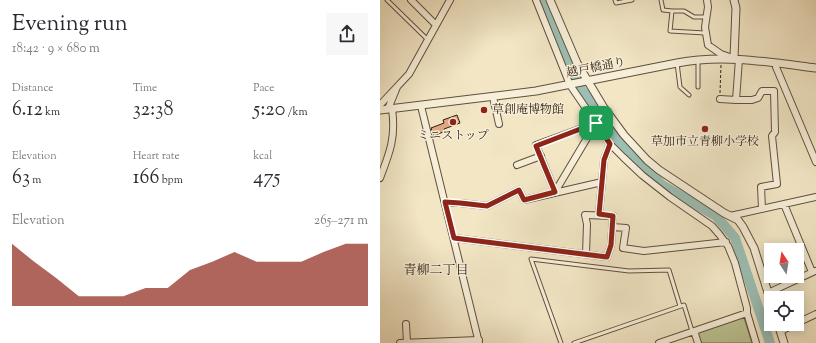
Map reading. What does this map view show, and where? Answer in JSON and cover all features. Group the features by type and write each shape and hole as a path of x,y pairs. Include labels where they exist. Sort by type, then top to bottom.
{"street":[{"path":"411,0 436,25"},
{"path":"380,105 409,74 450,0"},
{"path":"536,0 572,84 610,144 642,175 670,197 712,226 726,242 735,263 756,343"},
{"path":"550,0 573,54 587,81 614,122 647,160 669,177 724,213 738,220 750,239 767,291"},
{"path":"707,0 708,7 705,33 708,45 721,54 736,59"},
{"path":"734,0 736,8 736,100"},
{"name":"越戸橋通り","path":"380,110 536,91 698,60 722,58 816,68"},
{"path":"777,63 776,67 816,162"},
{"path":"380,178 392,149 394,124 390,109 398,86"},
{"path":"720,100 752,100 758,98 762,91 774,91 775,132 772,136 777,184 761,187 762,209"},
{"path":"493,97 500,124"},
{"path":"400,343 479,341 421,106"},
{"path":"555,192 536,146 596,123"},
{"path":"555,192 596,123"},
{"path":"599,214 604,160 610,144"},
{"path":"517,165 541,156"},
{"path":"445,202 487,206 519,190 524,200 602,182"},
{"path":"730,216 816,197"},
{"path":"772,291 814,271 784,204"},
{"path":"454,238 607,257 611,245 613,216 599,214 585,215 587,224 586,254"},
{"path":"612,227 626,228 623,248 644,251 726,242"},
{"path":"658,343 747,313"},
{"path":"804,320 816,314"},
{"path":"406,324 407,343"},
{"path":"693,331 698,343"},
{"path":"780,331 784,343"}],"lane":[{"path":"387,0 428,40"},
{"path":"615,0 616,3 632,0"},
{"path":"661,0 663,10 684,11 694,17 706,17"},
{"path":"672,11 670,31 705,33"},
{"path":"698,60 698,87"},
{"path":"677,63 680,87 689,95"},
{"path":"561,343 531,259 629,271 669,270 680,306"},
{"path":"574,343 684,305 693,331"}],"path":[{"path":"720,100 722,58"}],"green space":[{"path":"742,317 744,318 752,343 700,343 697,332"}],"building":[{"path":"457,115 460,123 444,129 445,131 434,136 431,128 444,123 443,120"}],"waterway":[{"path":"542,0 555,24 581,89 614,135 662,185 716,216 735,238 770,343"}],"place":[{"name":"草創庵博物館","path":"484,110"},
{"name":"ミニストップ","path":"453,122"},
{"name":"草加市立青柳小学校","path":"705,129"}],"district":[{"name":"青柳二丁目","path":"436,271"}],"route":[{"path":"596,123 610,144 604,160 599,214 613,216 611,245 607,257 454,238 445,202 487,206 519,190 524,200 555,192 536,146 596,123"}]}
